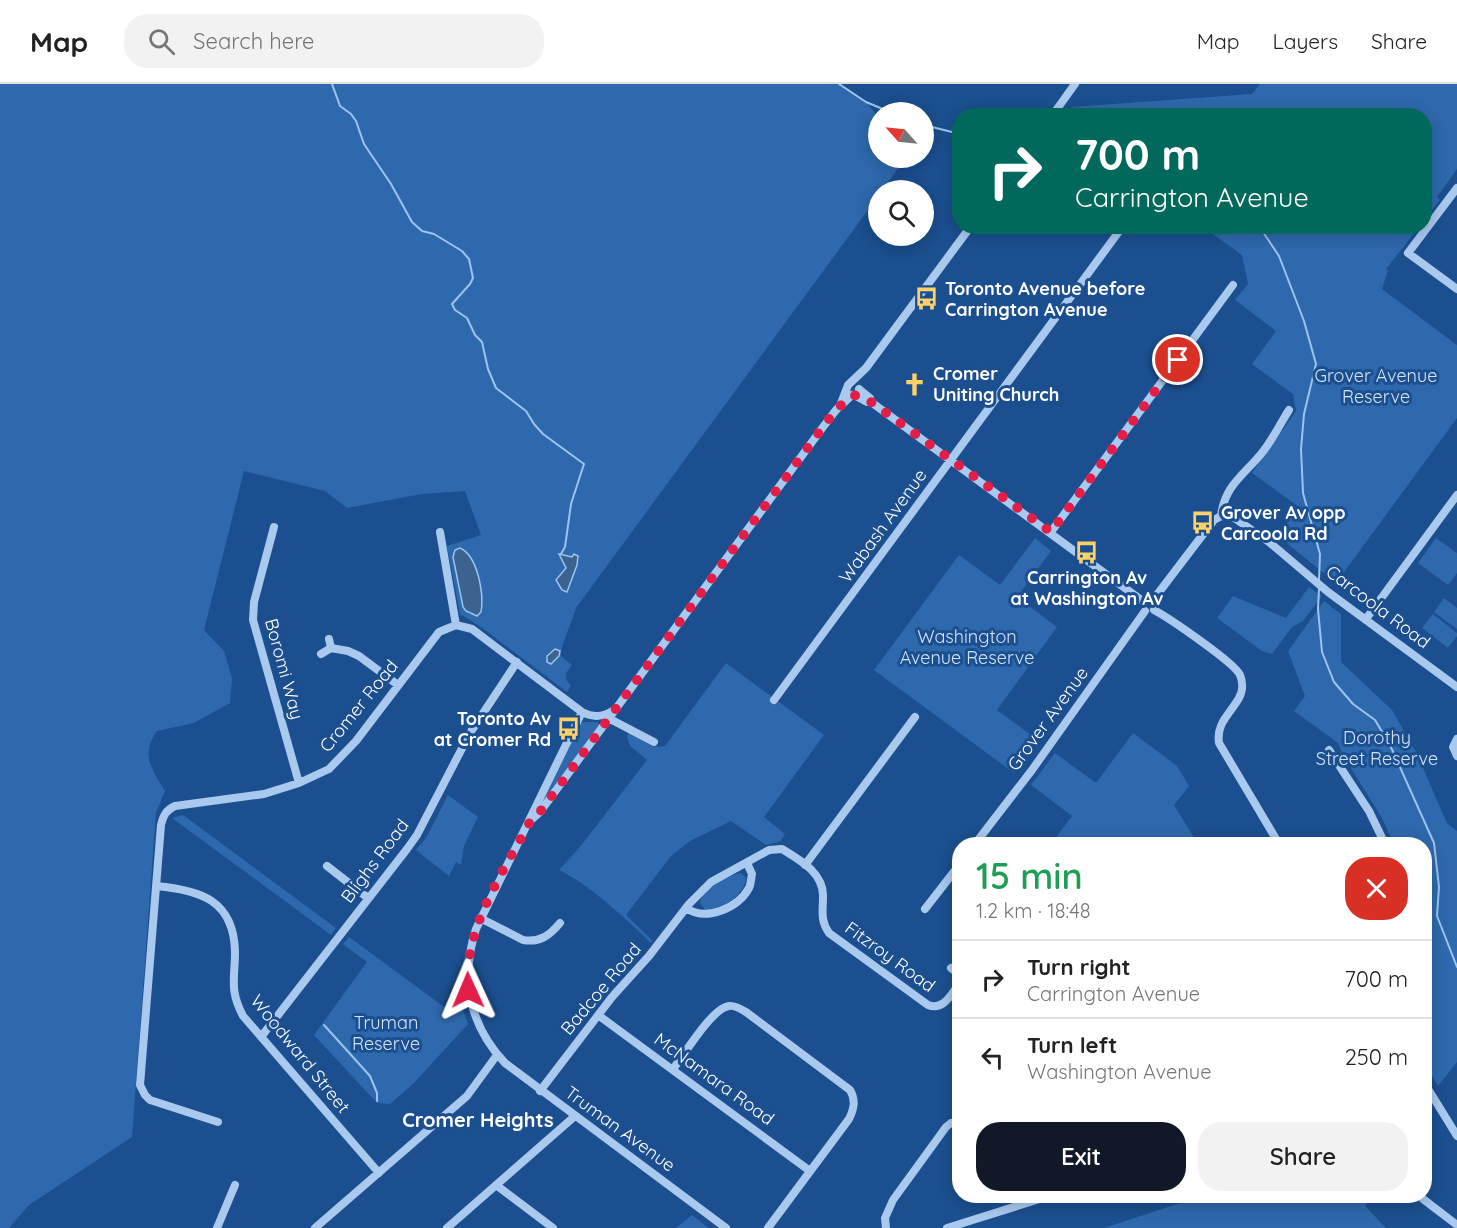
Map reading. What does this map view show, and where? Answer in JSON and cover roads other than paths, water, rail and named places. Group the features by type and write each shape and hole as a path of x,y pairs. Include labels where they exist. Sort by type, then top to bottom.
{"street":[{"path":"1058,108 1075,84"},
{"path":"1432,221 1457,188"},
{"path":"531,820 540,812 854,390 866,368 965,234"},
{"name":"Wabash Avenue","path":"774,700 1117,234"},
{"path":"1422,234 1408,253 1457,289"},
{"path":"1051,532 1233,285"},
{"path":"854,390 867,402 871,402 952,460 1237,670 1242,688 1239,697 1222,721 1218,736 1223,753 1276,837"},
{"name":"Grover Avenue","path":"980,837 1032,771 1149,606 1214,520 1221,516 1226,494 1261,453 1289,410"},
{"path":"1366,619 1457,495"},
{"name":"Carcoola Road","path":"1221,516 1230,515 1237,519 1277,548 1328,592 1457,687"},
{"name":"Boromi Way","path":"274,527 254,602 253,620 299,783"},
{"path":"440,532 456,625 472,629 582,712 592,716 612,715 654,742"},
{"name":"Cromer Road","path":"218,1122 150,1100 140,1085 160,825 164,815 175,806 264,794 299,783 328,769 343,755 439,632 456,625"},
{"path":"321,654 330,644 348,651 359,656 398,685"},
{"name":"Blighs Road","path":"261,1037 417,835 470,733 517,662"},
{"path":"531,820 582,712"},
{"path":"805,865 915,717"},
{"path":"1457,739 1453,747 1457,756"},
{"path":"1329,750 1369,811 1382,837"},
{"name":"Truman Avenue","path":"531,820 480,918 470,950 468,990 477,1024 497,1055 516,1072 715,1225 726,1228"},
{"name":"Fitzroy Road","path":"782,849 814,872 823,888 822,920 829,933 930,1006 942,1005 952,993"},
{"name":"Badcoe Road","path":"540,1091 625,981 649,956 686,908 711,882 769,850 782,849"},
{"path":"686,908 700,913 717,913 734,904 748,888 752,874 747,862"},
{"path":"327,866 368,898"},
{"path":"925,909 952,874"},
{"name":"Woodward Street","path":"156,885 193,891 210,898 222,910 234,938 233,985 236,1002 243,1016 378,1173"},
{"path":"480,918 523,940 530,941 541,940 551,934 560,922"},
{"path":"673,1069 714,1015 721,1009 735,1006 846,1086 852,1094 854,1102 852,1112 768,1228"},
{"name":"McNamara Road","path":"598,1015 810,1171"},
{"path":"315,1228 467,1095 497,1055"},
{"path":"1432,1095 1457,1136"},
{"path":"447,1228 574,1116"},
{"path":"886,1228 885,1218 893,1200 946,1127 952,1123"},
{"path":"217,1228 235,1185"},
{"path":"496,1185 553,1228"},
{"path":"947,1228 1027,1203"},
{"path":"1428,1203 1457,1225"}],"waterway":[{"path":"332,84 340,106 356,121 364,144 391,184 412,222 422,231 434,234 462,251 469,259 473,278 452,304 455,310 467,318 475,335 482,342 488,369 496,388 526,411 543,434 584,464 571,504 565,547 561,554"},
{"path":"839,84 868,103"},
{"path":"934,128 952,132"},
{"path":"1264,234 1279,256 1304,321 1316,364 1304,414 1301,449 1303,493 1320,554 1319,580"},
{"path":"1319,589 1318,609 1322,652 1334,682 1353,704 1375,720 1390,745 1431,837"},
{"path":"1432,839 1439,887 1437,916 1457,967"},
{"path":"324,1025 370,1076 377,1093 377,1101"}],"place":[{"name":"Toronto Avenue before Carrington Avenue","path":"927,299"},
{"name":"Cromer Uniting Church","path":"915,384"},
{"name":"Grover Av opp Carcoola Rd","path":"1203,523"},
{"name":"Carrington Av at Washington Av","path":"1087,552"},
{"name":"Toronto Av at Cromer Rd","path":"569,729"}],"district":[{"name":"Cromer Heights","path":"478,1120"}],"park label":[{"name":"Grover Avenue Reserve","path":"1376,386"},
{"name":"Washington Avenue Reserve","path":"967,647"},
{"name":"Dorothy Street Reserve","path":"1377,748"},
{"name":"Truman Reserve","path":"386,1033"}]}
